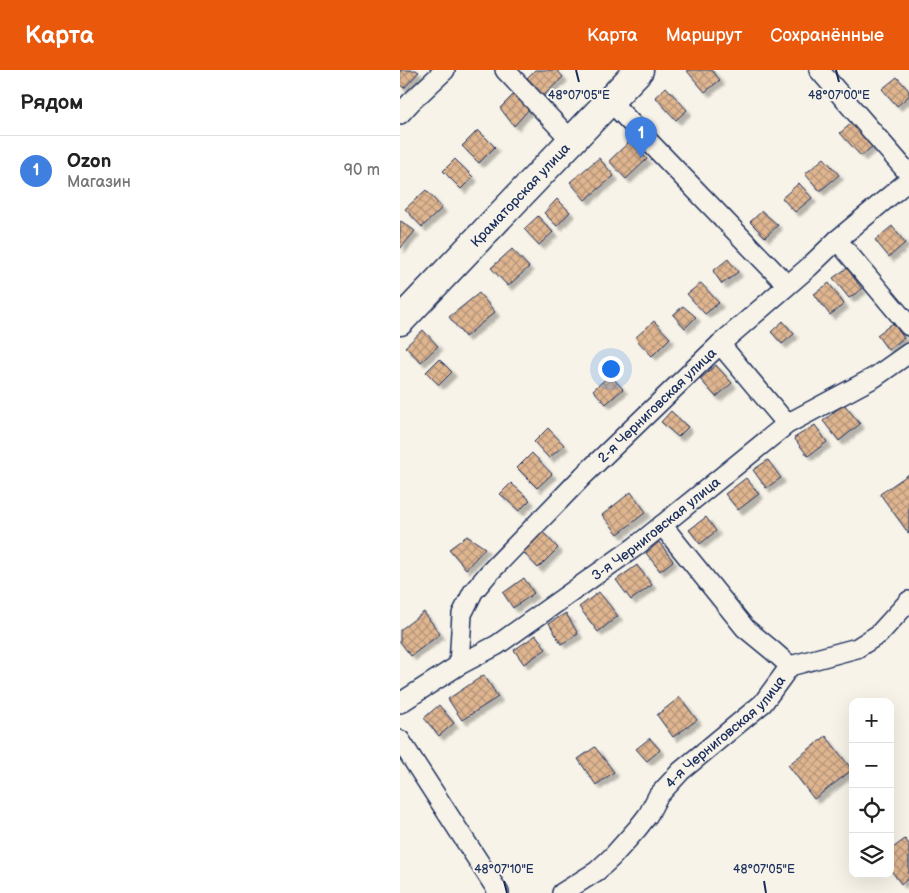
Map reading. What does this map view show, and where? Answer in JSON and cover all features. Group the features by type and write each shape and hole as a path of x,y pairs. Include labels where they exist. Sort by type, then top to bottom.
{"main road":[{"name":"Краматорская улица","path":"400,320 639,70"}],"street":[{"path":"400,114 445,70"},
{"path":"505,70 572,141"},
{"path":"819,70 909,174"},
{"path":"609,100 787,285"},
{"name":"2-я Черниговская улица","path":"458,666 462,614 473,592 488,574 583,476 720,344 909,180"},
{"path":"838,240 909,326"},
{"path":"720,344 787,424"},
{"name":"3-я Черниговская улица","path":"400,703 458,666 497,645 635,547 787,424 875,377 909,353"},
{"path":"662,525 745,628 790,666"},
{"name":"4-я Черниговская улица","path":"562,893 597,871 612,857 648,814 658,796 681,771 763,703 790,666 857,648 879,634 909,601"},
{"path":"400,740 497,892"}],"building":[{"path":"400,70 416,70 419,72 404,88 400,85"},
{"path":"535,70 557,70 563,77 543,96 527,78"},
{"path":"687,70 712,70 720,80 705,92"},
{"path":"897,77 909,91 909,96 897,106 882,89"},
{"path":"666,87 687,110 676,120 655,97"},
{"path":"515,93 530,108 514,126 500,108"},
{"path":"853,122 874,145 861,156 840,133"},
{"path":"478,130 495,147 479,163 462,146"},
{"path":"630,141 647,159 626,179 609,161"},
{"path":"599,158 614,176 585,200 570,182"},
{"path":"824,158 839,175 820,191 805,174"},
{"path":"455,159 473,177 461,189 443,171"},
{"path":"799,183 812,198 795,212 782,198"},
{"path":"426,190 442,208 422,227 405,209"},
{"path":"557,199 570,212 557,226 544,213"},
{"path":"762,211 778,225 765,237 750,222"},
{"path":"538,216 553,232 539,245 524,229"},
{"path":"400,222 415,231 400,249"},
{"path":"892,226 905,243 889,257 875,240"},
{"path":"512,249 529,267 508,286 491,268"},
{"path":"728,259 738,272 722,284 713,271"},
{"path":"847,268 862,289 849,298 833,278"},
{"path":"701,283 719,303 705,314 687,294"},
{"path":"829,283 844,304 830,315 814,294"},
{"path":"479,293 495,312 465,337 449,317"},
{"path":"683,306 696,317 685,328 673,315"},
{"path":"654,321 670,338 652,356 635,338"},
{"path":"783,321 794,334 782,344 771,332"},
{"path":"893,323 904,338 888,350 877,335"},
{"path":"423,330 438,346 421,362 405,347"},
{"path":"439,359 452,372 439,385 426,372"},
{"path":"716,365 732,383 716,397 700,379"},
{"path":"610,375 623,389 606,404 593,390"},
{"path":"844,404 860,424 839,441 823,421"},
{"path":"671,411 688,427 678,437 661,422"},
{"path":"815,425 827,442 808,456 794,438"},
{"path":"548,428 564,445 549,458 534,442"},
{"path":"532,453 552,474 537,488 517,468"},
{"path":"768,460 781,478 766,488 753,470"},
{"path":"909,474 909,534 880,494"},
{"path":"746,478 759,494 738,510 725,494"},
{"path":"511,483 530,500 519,511 500,494"},
{"path":"631,492 646,512 618,534 602,515"},
{"path":"706,517 716,531 700,544 689,530"},
{"path":"542,531 558,548 538,568 522,551"},
{"path":"467,536 485,548 466,569 449,549"},
{"path":"659,542 673,561 660,571 646,553"},
{"path":"637,565 652,585 631,600 616,580"},
{"path":"524,578 534,593 513,608 503,593"},
{"path":"599,592 618,616 598,632 579,607"},
{"path":"424,612 440,634 411,656 400,642 400,630"},
{"path":"566,613 578,634 561,644 549,623"},
{"path":"536,635 546,649 524,664 514,650"},
{"path":"484,675 498,697 462,720 448,699"},
{"path":"680,697 697,720 673,737 657,715"},
{"path":"439,705 454,723 439,736 424,718"},
{"path":"826,736 849,766 849,772 814,799 788,765"},
{"path":"650,738 660,750 647,761 636,749"},
{"path":"595,747 614,772 596,785 578,759"},
{"path":"905,839 909,844 909,878 901,884 894,874 894,847"}],"place":[{"name":"Ozon","path":"641,158"}]}
